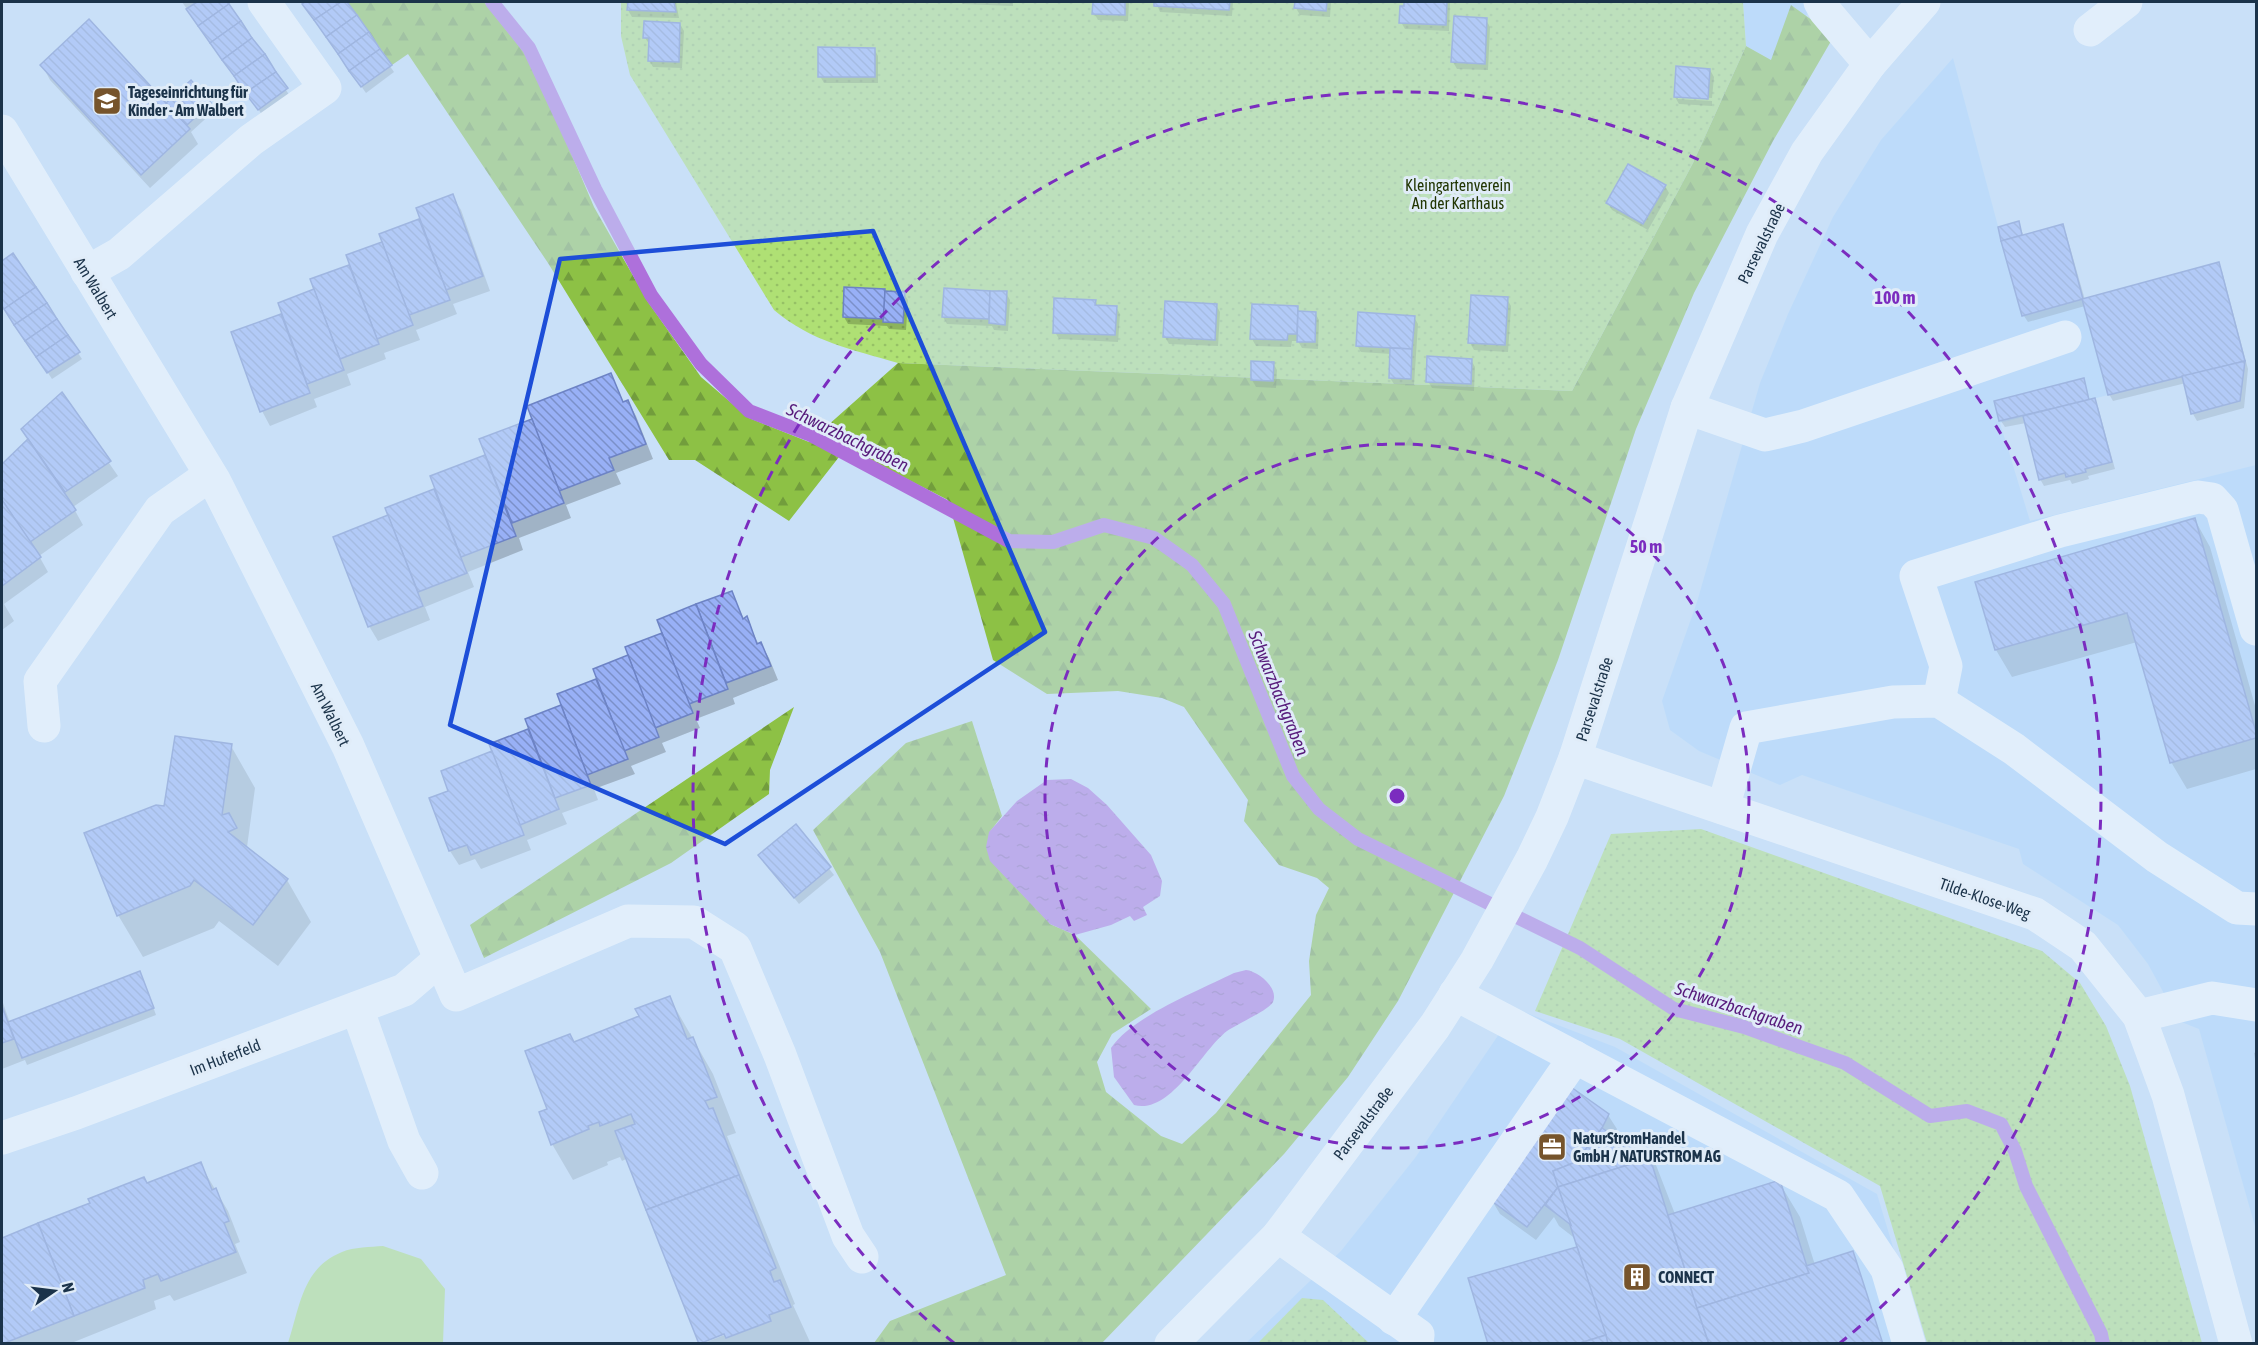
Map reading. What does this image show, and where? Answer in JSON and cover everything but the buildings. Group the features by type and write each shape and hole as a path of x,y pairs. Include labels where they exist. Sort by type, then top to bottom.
{"street":[{"path":"87,272 119,254 250,140 325,88 264,2"},
{"path":"1820,2 1870,64"},
{"name":"Parsevalstraße","path":"1171,1344 1278,1236 1435,1026 1477,960 1532,860 1575,758 1687,408 1762,234 1807,152 1870,64 1924,2"},
{"path":"2091,30 2126,2"},
{"name":"Am Walbert","path":"2,131 214,480 348,746 456,995 628,921 694,922 735,948 780,1055 848,1236 862,1257"},
{"path":"1687,408 1766,435 1803,426 2065,338"},
{"path":"44,726 40,681 160,510 210,475"},
{"path":"1939,701 1946,666 1916,576 2060,531 2198,497 2212,499 2222,510 2256,629"},
{"path":"1723,808 1746,728 1893,702 1939,701 2014,749 2157,856 2237,908 2256,909"},
{"name":"Tilde-Klose-Weg","path":"1575,758 2035,914 2083,946 2139,1016 2168,1095 2236,1344"},
{"name":"Im Huferfeld","path":"2,1138 76,1113 404,990 439,960"},
{"path":"1455,994 1838,1196 1887,1269 1909,1344"},
{"path":"2139,1016 2212,998 2256,1005"},
{"path":"357,1008 404,1141 422,1173"},
{"path":"1394,1318 1575,1057"},
{"path":"1278,1236 1418,1335 1417,1344"}],"highlighted area":[{"path":"873,231 1045,632 725,844 450,725 560,259"}],"shaded area":[{"path":"1743,2 1817,2 1771,60 1746,46"},
{"path":"1953,58 2022,316 2082,299 2108,395 2000,423 2030,521 2256,465 2256,1230 2199,1029 2179,1021 2148,964 2118,925 2023,864 2019,849 1802,775 1780,785 1699,751 1670,730 1662,701 1697,602 1760,383 1788,314 1833,217 1881,140"},
{"path":"1516,1009 1615,1047 1877,1194 1922,1343 1245,1344 1341,1251 1415,1158"}],"green space":[{"path":"347,2 484,2 524,52 552,108 594,207 648,302 701,377 749,418 809,442 898,363 1572,391 1693,163 1746,46 1771,60 1791,5 1834,36 1773,141 1694,293 1636,429 1558,660 1504,796 1398,1001 1348,1077 1284,1154 1102,1343 874,1343 890,1321 1006,1275 880,952 813,830 906,743 972,721 1002,816 989,833 1050,924 1075,935 1151,1009 1112,1034 1097,1062 1106,1092 1161,1136 1182,1144 1216,1113 1311,995 1309,961 1316,915 1329,888 1317,878 1279,865 1244,821 1248,800 1184,707 1162,698 1118,691 1047,694 993,660 948,500 846,448 789,521 695,460 669,460 548,263 408,54 392,65"},
{"name":"Kleingartenverein An der Karthaus","path":"621,2 1743,2 1746,46 1693,163 1572,391 898,363 848,349 818,337 788,321 774,310 630,75 621,36"},
{"path":"794,707 770,770 769,794 671,863 484,958 470,925"},
{"path":"1701,829 2042,951 2080,983 2106,1026 2130,1086 2202,1343 1927,1343 1880,1186 1620,1039 1535,1011 1611,834"},
{"path":"383,1246 421,1259 445,1289 443,1343 288,1343 304,1290 318,1268 329,1259 347,1250"},
{"path":"1302,1298 1323,1300 1369,1343 1258,1343"}],"water":[{"path":"1071,779 1088,788 1107,805 1151,855 1162,881 1160,896 1143,907 1147,915 1134,921 1130,916 1111,925 1075,935 1050,924 990,861 986,847 989,832 1017,801 1047,780"},
{"path":"1246,970 1256,973 1266,981 1273,991 1273,1002 1259,1013 1227,1031 1173,1091 1148,1106 1134,1105 1114,1077 1111,1048 1134,1025 1150,1015 1234,973"}],"waterway":[{"name":"Schwarzbachgraben","path":"492,2 529,48 595,189 651,295 701,364 749,411 811,435 1009,541 1053,542 1104,525 1154,538 1192,565 1224,604 1293,776 1319,809 1358,839 1580,948 1674,1009 1744,1027 1845,1063 1930,1116 1967,1111 2001,1124 2015,1151 2026,1186 2101,1334 2103,1344"}],"place":[{"name":"Tageseinrichtung für Kinder - Am Walbert","path":"107,101"},
{"name":"NaturStromHandel GmbH / NATURSTROM AG","path":"1552,1147"},
{"name":"CONNECT","path":"1637,1277"}]}
